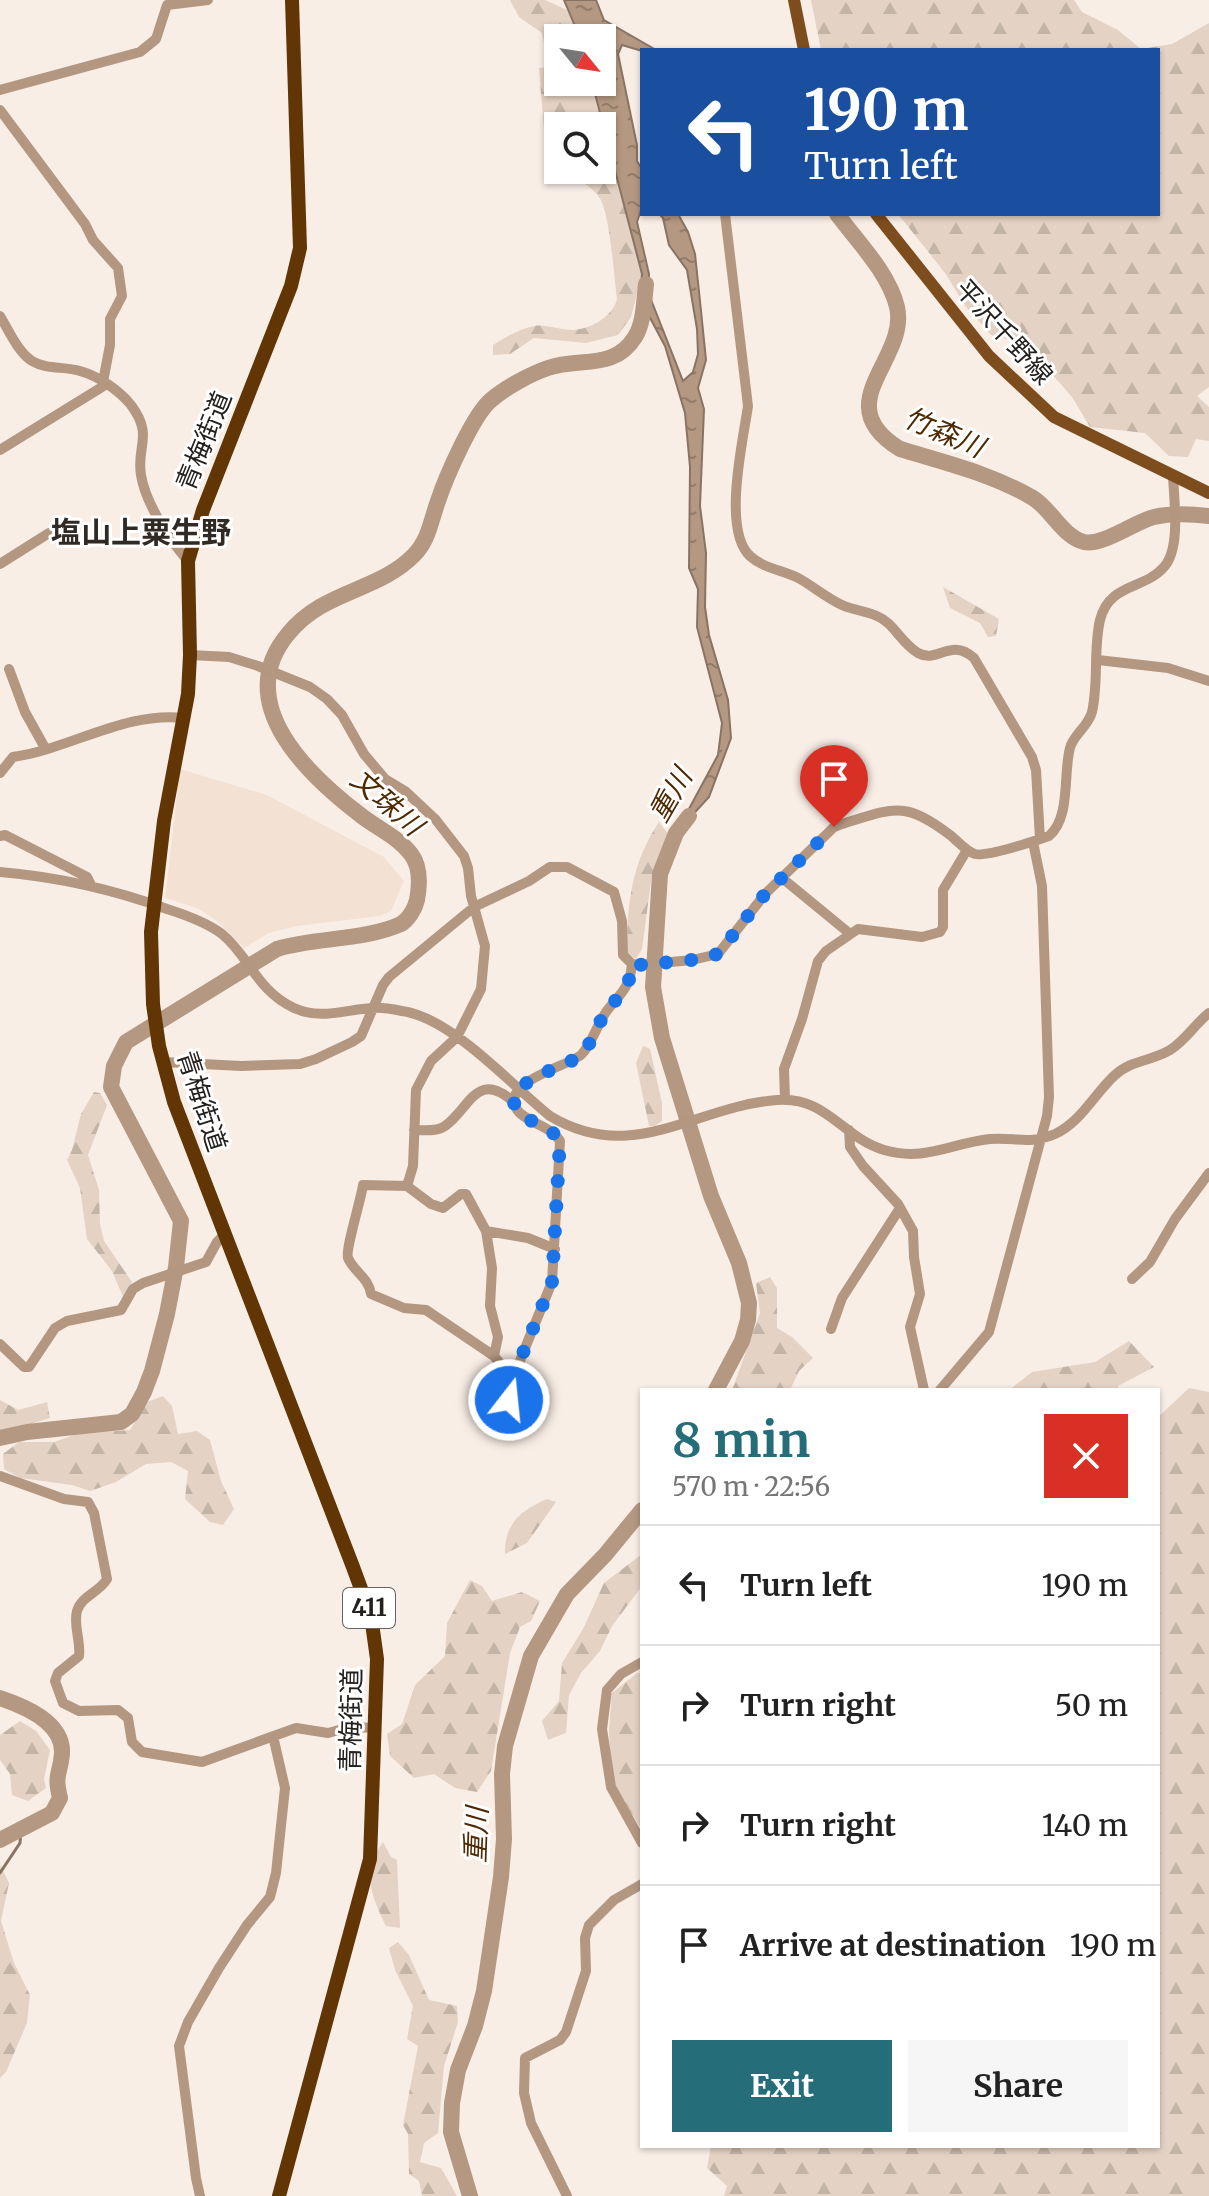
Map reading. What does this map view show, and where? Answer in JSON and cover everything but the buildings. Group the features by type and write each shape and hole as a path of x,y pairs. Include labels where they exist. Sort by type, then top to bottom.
{"highway":[{"name":"青梅街道","path":"279,2196 370,1859 377,1659 371,1616 174,1102 159,1046 150,960 153,904 164,821 184,718 190,655 188,561 203,510 281,314 297,264 300,217 292,0"}],"main road":[{"path":"794,0 804,48"},
{"name":"平沢千野線","path":"878,216 989,356 1054,417 1209,493"}],"street":[{"path":"0,90 140,52 156,39 164,3 208,0"},
{"path":"0,110 85,224 93,240 118,268 122,296 110,319 110,345 102,387 0,450"},
{"path":"725,216 748,406 742,432 738,482 737,523 742,546 758,562 797,577 840,604 883,619 919,654 932,656 954,649 968,653 974,658 1032,757 1036,770 1049,1097 1041,1139 989,1332 942,1388"},
{"path":"0,316 24,356 44,366 80,370 104,382 130,404 143,425 145,442 141,479 168,535 188,561"},
{"path":"163,1062 241,1066 300,1064 352,1042 367,1027 389,977 474,907 529,881 550,867 567,867 614,892 622,921 623,955 636,964 692,960 718,954 765,894 834,827 895,808 917,813 967,850 979,855 1049,836 1056,828 1064,800 1069,749 1091,714 1101,617 1121,590 1164,568 1174,539 1173,476"},
{"path":"0,564 49,533"},
{"path":"190,655 229,657 258,666 302,683 327,699 342,715 364,754 385,779 405,791 436,820 464,856 485,946 481,989 457,1037 425,1069 416,1090 413,1166 407,1186"},
{"path":"1098,660 1168,668 1209,681"},
{"path":"9,669 25,712 45,748"},
{"path":"0,773 13,757 152,717 184,718"},
{"path":"0,835 87,877 91,885"},
{"path":"785,1099 784,1069 806,1008 818,961 849,933 865,929 922,937 940,932 943,927 943,890 967,850"},
{"path":"0,872 48,876 91,885 207,925 221,934 257,980 283,1002 297,1009 333,1015 373,1008 405,1011 427,1018 457,1037 550,1116 583,1132 616,1137 670,1129 748,1104 785,1099 822,1109 878,1148 908,1155 923,1155 985,1140 1033,1141 1058,1133 1071,1124 1122,1069 1169,1051 1209,1013"},
{"path":"782,878 849,933"},
{"path":"515,1103 520,1091 538,1074 581,1056 606,1012 628,983 636,964"},
{"path":"414,1130 438,1129 447,1125 478,1092 494,1089 515,1103 518,1112 550,1130 560,1141 550,1291 503,1415"},
{"path":"849,1130 850,1147 900,1208 913,1231 920,1294 910,1327 924,1388"},
{"path":"1132,1279 1150,1262 1175,1219 1209,1173"},
{"path":"494,1356 498,1337 490,1306 492,1268 486,1231 466,1194 461,1194 443,1208 431,1204 407,1186 363,1185 347,1251 349,1261 366,1280 371,1294 404,1308 426,1310 494,1356 503,1367 517,1373"},
{"path":"831,1329 842,1298 900,1208"},
{"path":"486,1231 528,1238 555,1249"},
{"path":"0,1344 24,1367 29,1367 55,1328 67,1321 121,1310 133,1289 161,1275 206,1262 224,1235"},
{"path":"0,1476 64,1499 88,1502 94,1513 107,1579 102,1588 80,1604 77,1611 79,1656 58,1673 55,1681 63,1703 79,1711 118,1710 128,1718 132,1742 142,1752 202,1762 296,1728 328,1733 350,1727 376,1728"},
{"path":"640,1663 621,1674 607,1690 602,1729 611,1787 640,1840"},
{"path":"200,2196 179,2046 188,2022 219,1968 270,1897 276,1873 285,1788 273,1736"},
{"path":"567,2196 531,2123 524,2093 525,2058 560,2040 566,2032 586,1971 585,1938 589,1925 614,1900 640,1885"}],"shaded area":[{"path":"180,769 267,795 384,857 404,881 391,911 380,916 297,926 269,933 244,948 217,921 197,908 165,898"}],"green space":[{"path":"510,0 545,0 567,10 574,24 544,24 544,43 542,33 519,17"},
{"path":"811,0 1074,0 1082,12 1118,30 1140,48 821,48"},
{"path":"1209,23 1209,387 1197,396 1209,407 1209,441 1196,439 1188,457 1169,456 1145,433 1090,427 1072,397 1050,372 1026,360 1022,343 991,335 966,307 945,273 900,216 1160,216 1160,48 1147,48 1172,44"},
{"path":"539,68 544,68 544,96 596,96 600,112 544,112 544,130"},
{"path":"616,174 642,274 631,317 618,335 586,343 534,338 510,354 493,355 493,345 528,327 579,329 593,325 615,305 617,299 609,230 603,205 585,184 616,184"},
{"path":"943,587 999,619 996,636 988,637 980,623 950,608"},
{"path":"659,822 669,835 652,874 642,949 636,959 627,953 632,885 642,853"},
{"path":"643,1046 650,1049 662,1103 662,1121 655,1126 649,1126 636,1063"},
{"path":"94,1092 100,1093 107,1105 88,1155 99,1190 104,1241 132,1282 124,1299 112,1271 87,1239 80,1188 67,1160 81,1114"},
{"path":"770,1277 777,1288 777,1328 792,1337 813,1358 799,1371 791,1388 733,1388 760,1313 756,1283"},
{"path":"1129,1341 1154,1367 1118,1388 1012,1388 1032,1372 1095,1362"},
{"path":"1189,1388 1209,1392 1209,2196 724,2196 727,2186 707,2168 711,2148 1160,2148 1160,1415"},
{"path":"163,1396 172,1406 178,1434 197,1431 210,1440 221,1481 234,1509 223,1525 210,1522 185,1499 188,1471 171,1462 146,1464 116,1482 90,1491 72,1485 20,1478 4,1469 3,1454 19,1442 54,1442 80,1433 130,1430 147,1402"},
{"path":"0,1400 18,1410 47,1402 50,1418 0,1433"},
{"path":"547,1499 556,1502 527,1543 505,1554 507,1534 516,1519"},
{"path":"640,1556 640,1589 612,1626 600,1651 581,1673 569,1695 566,1733 548,1740 542,1721 559,1701 562,1663 583,1629 604,1583"},
{"path":"470,1580 482,1586 492,1601 522,1592 540,1601 531,1621 520,1627 510,1653 491,1771 477,1792 455,1788 434,1774 414,1778 390,1756 387,1734 402,1724 415,1685 445,1656 447,1623"},
{"path":"640,1673 640,1827 611,1781 609,1730 612,1693"},
{"path":"20,1721 36,1731 50,1750 44,1779 46,1788 28,1801 12,1795 10,1774 0,1760 0,1735"},
{"path":"383,1842 391,1857 397,1860 400,1928 386,1926 371,1884 372,1864"},
{"path":"0,1865 9,1883 1,1921 14,1963 30,1995 27,2023 6,2072 0,2078"},
{"path":"398,1942 409,1955 429,2000 457,2006 458,2022 444,2066 438,2133 424,2143 420,2162 441,2168 457,2196 422,2196 419,2181 409,2174 408,2134 403,2125 418,2046 407,2039 413,2006 395,1970 389,1948"}],"water":[{"path":"564,0 596,0 604,20 611,24 574,24"},
{"path":"616,27 653,48 640,50 622,45 618,54 640,166 640,213 637,222 649,274 648,292 683,381 693,372 698,354 697,329 687,270 669,245 661,216 679,216 695,254 706,360 698,388 704,409 700,506 706,553 705,607 709,635 728,700 731,738 709,797 676,833 718,755 722,723 697,627 698,589 689,568 690,467 685,413 665,346 640,299 642,274 616,174 616,112 600,112 596,96 616,96"}],"waterway":[{"name":"竹森川","path":"839,216 880,270 897,307 898,326 870,398 870,415 879,432 900,449 1001,482 1033,498 1070,535 1084,542 1109,537 1154,517 1182,514 1209,516"},
{"name":"文珠川","path":"0,1438 27,1432 121,1422 132,1414 152,1371 167,1314 181,1221 111,1087 114,1066 126,1042 277,949 386,929 404,922 416,903 419,876 411,854 401,843 342,801 301,760 284,737 272,712 268,686 272,660 288,634 302,619 334,599 384,577 414,555 426,536 461,447 476,419 491,400 510,386 541,371 560,365 607,359 627,348 640,325 646,284"},
{"name":"重川","path":"689,816 676,833 660,874 653,987 662,1038 711,1196 739,1263 749,1303 742,1341 717,1388"},
{"name":"重川","path":"470,2196 451,2132 452,2103 458,2070 484,1991 501,1877 505,1746 531,1656 567,1594 640,1512"},
{"name":"文珠川","path":"0,1698 31,1711 50,1724 57,1733 62,1754 57,1779 60,1798 52,1813 0,1840"},
{"name":"文珠川","path":"0,1873 20,1843 21,1828"}],"district":[{"name":"塩山上粟生野","path":"141,533"}],"route":[{"path":"509,1400 521,1358 550,1291 556,1257 554,1225 560,1141 550,1130 518,1112 514,1107 520,1091 531,1078 581,1056 606,1012 628,983 632,964 692,960 718,954 765,894 834,827"}]}
